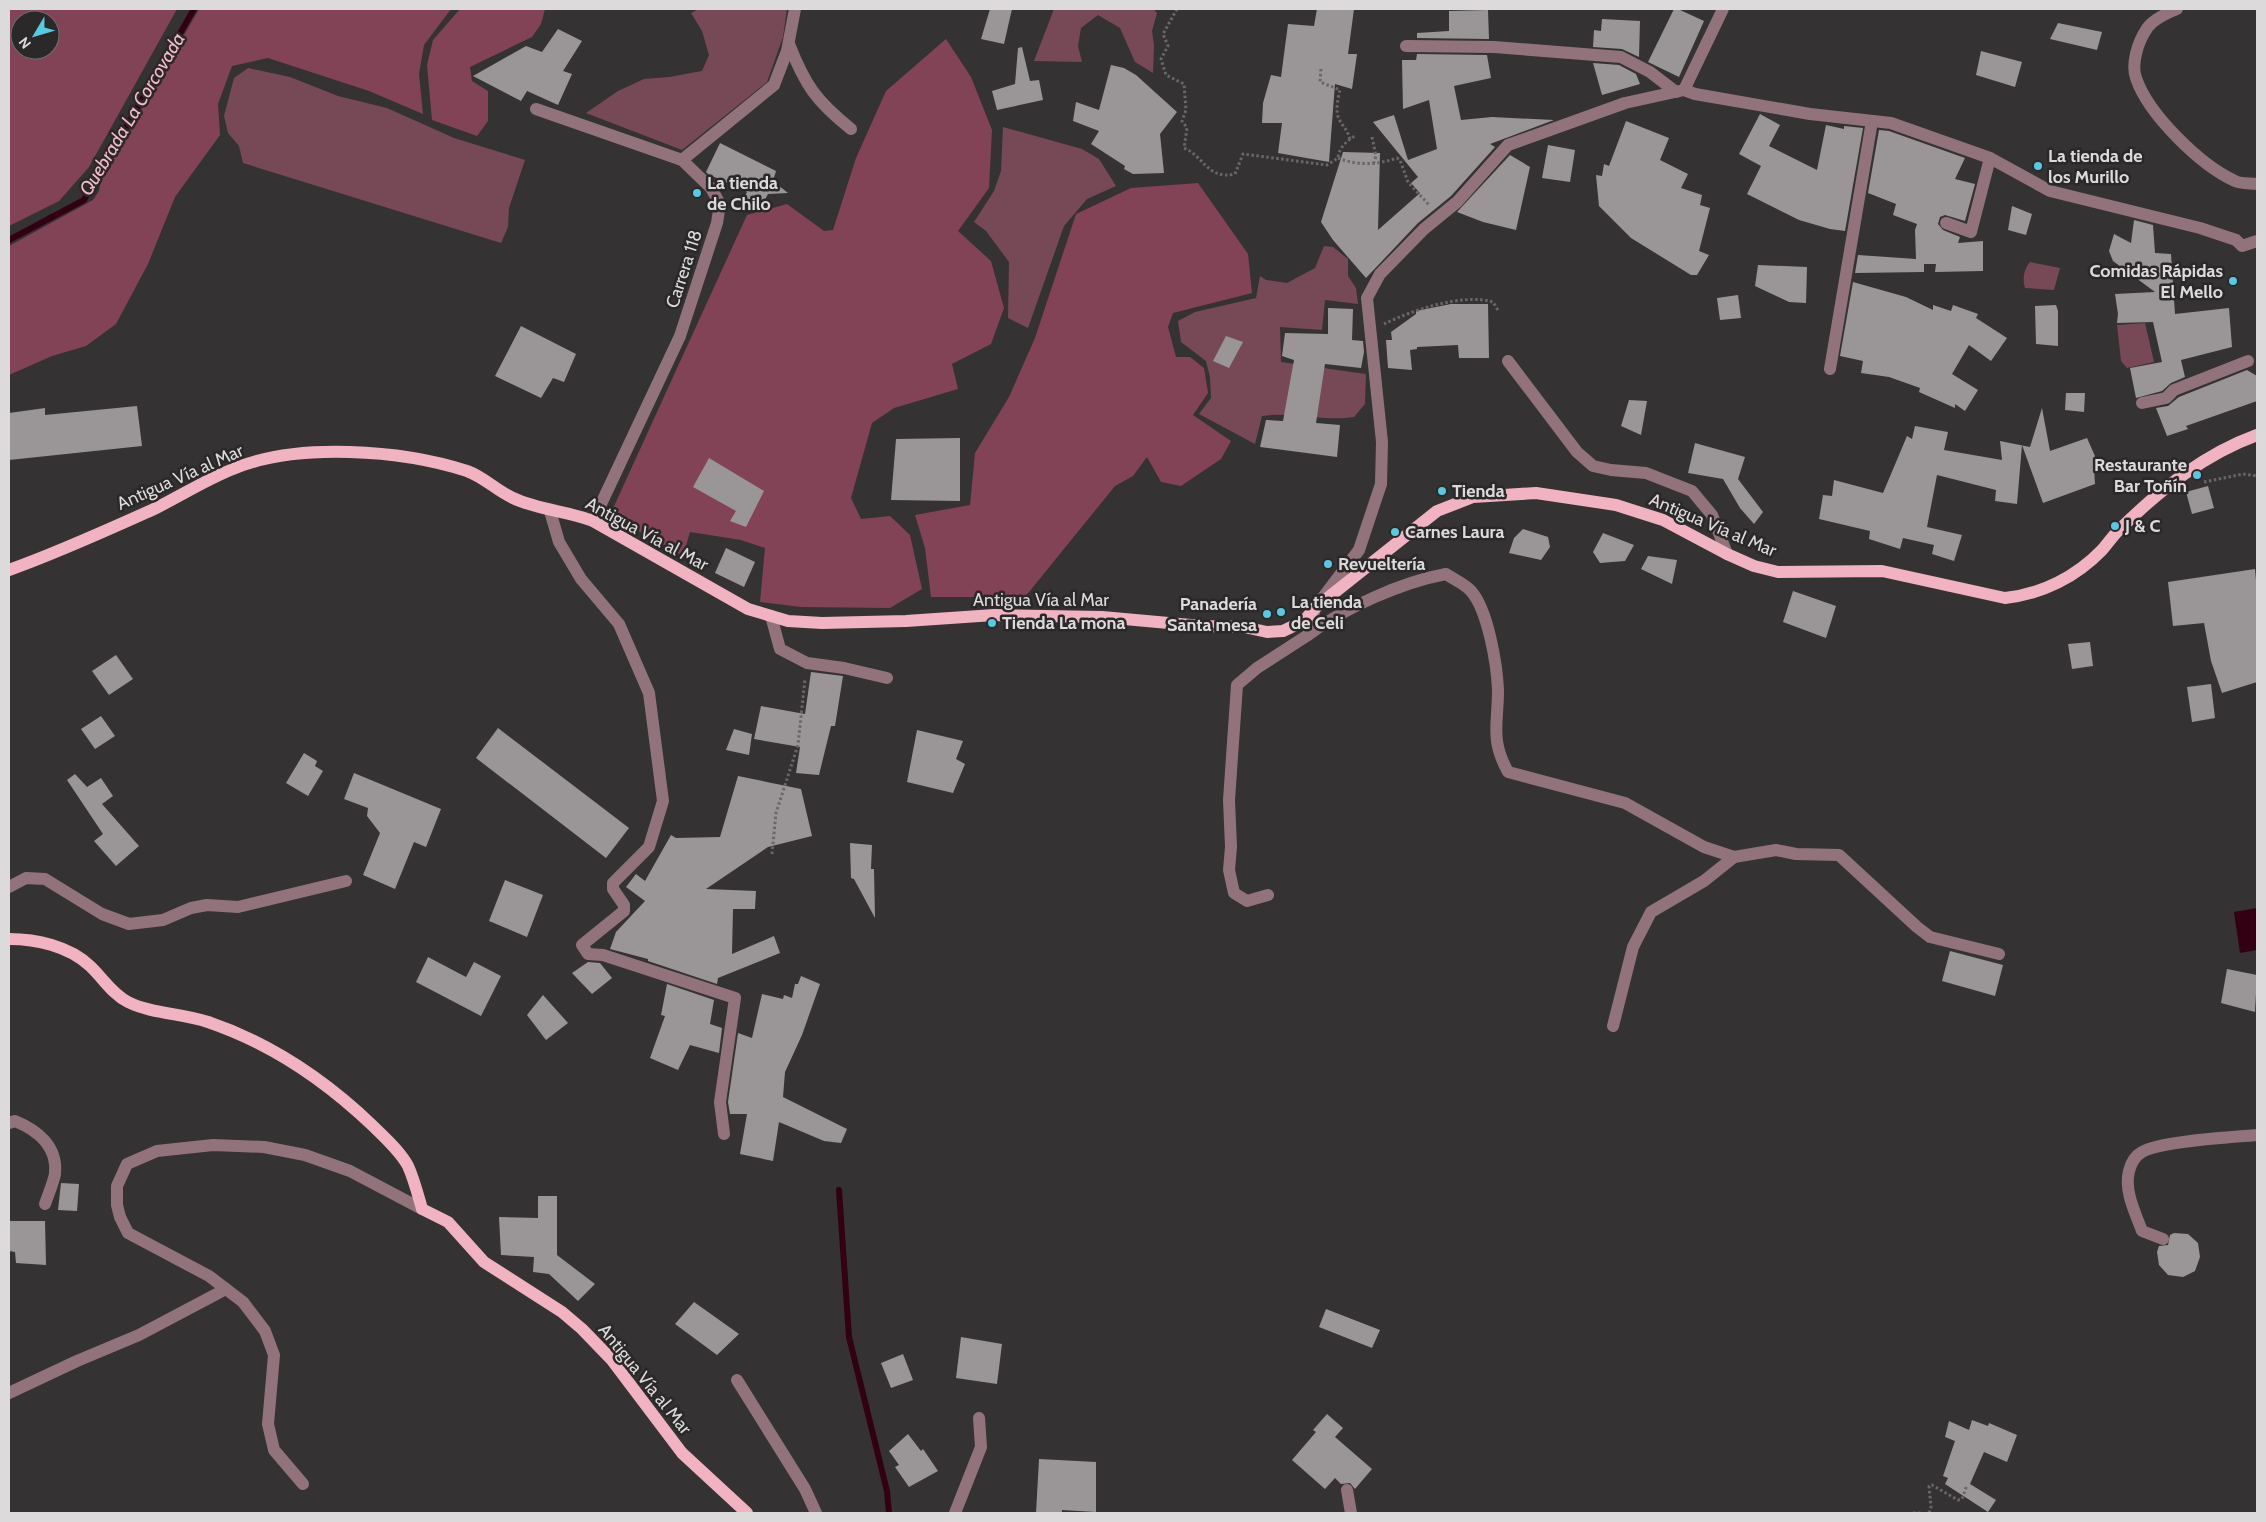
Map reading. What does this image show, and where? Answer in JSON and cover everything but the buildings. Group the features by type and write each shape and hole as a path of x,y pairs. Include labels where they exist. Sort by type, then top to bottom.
{"main road":[{"name":"Antigua Vía al Mar","path":"9,570 153,509 234,468 308,452 344,452 419,459 470,472 513,498 550,511 578,515 593,521 748,609 788,621 822,623 906,621 994,615 1102,616 1202,626 1244,627 1267,632 1283,631 1304,622 1315,608 1437,511 1473,497 1536,493 1616,505 1663,520 1697,536 1727,554 1754,566 1778,572 1882,571 2005,598 2024,596 2054,585 2079,570 2102,550 2121,528 2180,477 2221,451 2257,435"},
{"path":"9,939 52,945 70,951 88,964 125,1000 141,1008 207,1022 248,1038 299,1066 348,1102 390,1143 408,1166 422,1209"},
{"name":"Antigua Vía al Mar","path":"422,1209 448,1222 484,1262 562,1312 582,1329 611,1359 682,1453 747,1513"}],"street":[{"path":"536,109 682,160 774,85 789,44 794,9"},
{"path":"1680,91 1723,9"},
{"path":"2177,9 2160,18 2146,30 2136,54 2135,77 2152,107 2178,140 2236,182 2257,184"},
{"path":"789,44 803,79 818,101 851,129"},
{"path":"1406,46 1494,47 1621,57 1680,91 1810,114 1891,123 1990,158 2050,191 2200,228 2236,240 2242,246 2257,241"},
{"path":"1308,635 1315,608 1359,550 1381,484 1382,442 1372,328 1367,298 1380,274 1457,202 1508,144 1625,103 1680,91"},
{"path":"1830,369 1872,121"},
{"path":"1946,224 1971,232 1990,158"},
{"name":"Carrera 118","path":"593,521 680,336 717,222 720,204 710,188 682,160"},
{"path":"1508,360 1577,452 1593,466 1611,470 1646,473 1692,490 1712,515 1727,554"},
{"path":"2142,403 2166,398 2174,390 2248,361"},
{"path":"550,511 558,542 580,579 619,624 649,694 663,802 649,847 613,883 613,890 624,905 624,912 582,946 588,954 603,955 735,998 720,1102 724,1134"},
{"path":"1268,895 1247,901 1234,893 1229,870 1231,847 1228,800 1237,685 1257,668 1328,620 1419,579 1446,574 1471,590 1488,626 1498,689 1496,737 1498,754 1508,772 1625,803 1704,847 1734,857 1776,850 1796,854 1839,855 1930,937 1999,954"},
{"path":"771,616 780,649 807,663 844,668 887,678"},
{"path":"1614,1026 1633,947 1651,912 1704,881 1734,857"},
{"path":"9,886 26,878 45,879 102,914 130,924 163,920 191,908 207,905 238,907 346,881"},
{"path":"9,1123 14,1121 34,1129 50,1149 55,1173 45,1204"},
{"path":"2163,1239 2142,1231 2132,1205 2129,1196 2129,1172 2134,1160 2142,1152 2164,1146 2257,1135"},
{"path":"303,1484 274,1450 268,1424 274,1355 265,1331 243,1302 209,1276 128,1233 120,1217 117,1205 117,1186 127,1164 157,1151 214,1145 264,1147 305,1155 350,1171 422,1209"},
{"path":"9,1393 77,1361 139,1336 226,1290"},
{"path":"737,1380 805,1489 816,1513"},
{"path":"955,1513 981,1446 979,1418"},
{"path":"1347,1490 1351,1513"}],"path":[{"path":"1177,9 1163,34 1168,46 1161,60 1166,75 1184,84 1186,110 1182,121 1187,128 1184,148 1191,151 1211,171 1226,176 1235,174 1243,154 1327,165 1338,158 1373,165 1397,158 1400,160 1408,182 1440,216"},
{"path":"1321,69 1320,82 1340,90 1337,113 1348,131 1350,140"},
{"path":"1338,158 1338,152 1356,135"},
{"path":"1372,137 1376,156 1373,165"},
{"path":"1372,328 1416,310 1462,301 1493,302 1499,312"},
{"path":"2180,477 2199,483 2243,474 2257,476"},
{"path":"772,854 776,813 798,745 807,663"},
{"path":"1929,1513 1931,1506 1929,1486 1932,1485 1958,1500 1962,1499 1967,1485"},
{"path":"1913,1513 1923,1513"}],"shaded area":[{"path":"9,9 177,9 89,167 59,201 9,226"},
{"path":"199,9 451,9 424,45 419,74 423,114 369,91 268,58 232,66 218,104 220,135 175,197 148,264 116,324 86,346 52,356 9,375 9,246 93,200 99,191 101,180"},
{"path":"460,9 545,9 541,24 532,37 470,67 472,81 488,91 488,121 477,136 432,120 427,65 433,40"},
{"path":"699,9 787,9 783,37 767,82 682,150 586,113 618,91 644,79 702,71 709,55 702,31 691,13"},
{"path":"1054,9 1153,9 1157,13 1152,31 1154,45 1153,73 1135,62 1120,28 1098,15 1081,28 1078,46 1082,62 1034,61"},
{"path":"946,39 971,77 992,130 989,188 958,231 991,261 1004,308 991,344 952,364 958,389 894,408 872,423 851,498 861,519 890,516 910,535 922,589 890,608 801,607 760,602 765,548 741,540 690,532 683,556 610,515 747,215 787,204 824,231 833,230 856,158 886,91"},
{"path":"248,68 290,77 338,96 387,108 454,138 525,160 509,208 508,227 501,243 243,163 239,146 228,133 224,116 234,78"},
{"path":"1003,127 1082,149 1099,159 1116,186 1087,199 1064,226 1028,328 1008,318 1009,262 986,231 974,222 994,191 1001,171"},
{"path":"1198,183 1248,254 1252,293 1173,313 1168,327 1176,357 1190,357 1204,368 1208,393 1193,415 1231,441 1221,459 1181,486 1161,482 1147,457 1133,476 1115,486 1025,597 931,597 925,548 915,515 970,505 975,453 1009,397 1035,338 1076,214 1131,188"},
{"path":"1324,246 1333,247 1348,259 1348,276 1356,288 1358,304 1325,300 1322,330 1280,327 1281,362 1366,374 1365,404 1354,417 1262,416 1255,444 1199,414 1211,398 1210,377 1206,361 1181,342 1178,321 1195,312 1256,298 1260,276 1266,280 1287,283 1315,268"},
{"path":"2030,262 2060,268 2054,290 2025,288 2024,274"},
{"path":"2145,323 2154,362 2127,368 2121,361 2117,325"},
{"path":"2257,908 2257,950 2240,953 2234,912"}],"waterway":[{"name":"Quebrada La Corcovada","path":"9,240 84,200 194,9"},
{"path":"839,1190 849,1337 887,1491 889,1513"}],"place":[{"name":"La tienda de los Murillo","path":"2038,166"},
{"name":"La tienda de Chilo","path":"697,193"},
{"name":"Comidas Rápidas El Mello","path":"2233,281"},
{"name":"Restaurante Bar Toñín","path":"2197,475"},
{"name":"Tienda","path":"1442,491"},
{"name":"J & C","path":"2115,526"},
{"name":"Carnes Laura","path":"1395,532"},
{"name":"Revueltería","path":"1328,564"},
{"name":"La tienda de Celi","path":"1281,612"},
{"name":"Panadería Santa mesa","path":"1267,614"},
{"name":"Tienda La mona","path":"992,623"}]}
